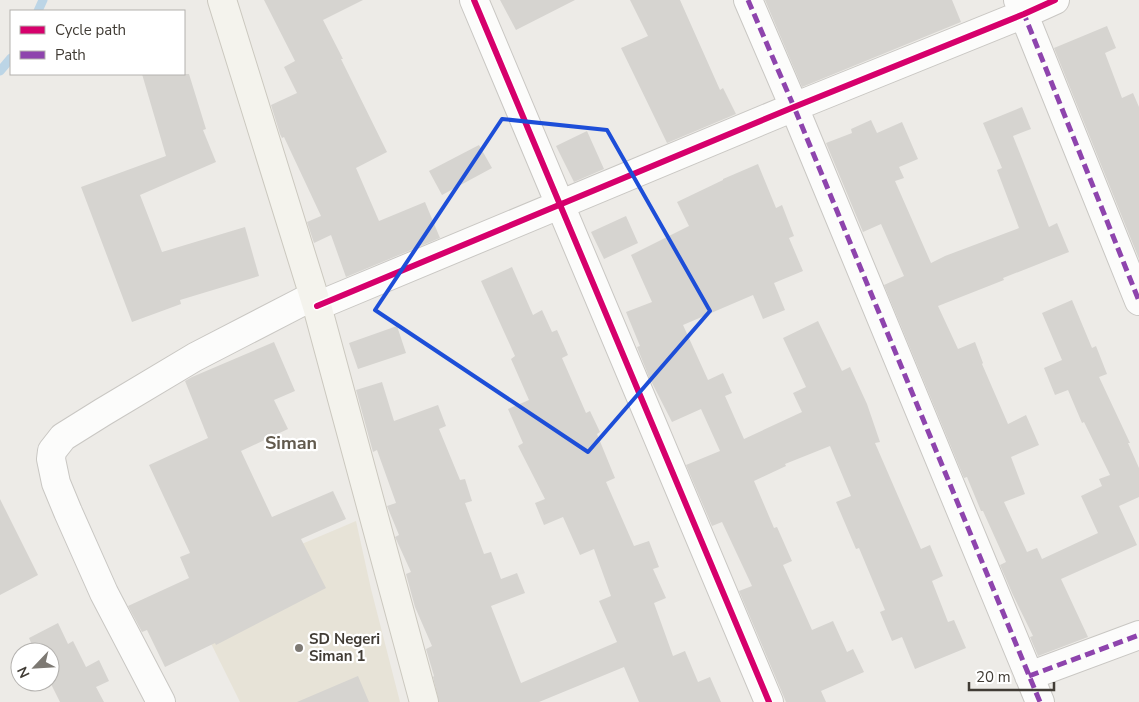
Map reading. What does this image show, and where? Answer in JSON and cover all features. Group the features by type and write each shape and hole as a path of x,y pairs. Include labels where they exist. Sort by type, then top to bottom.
{"main road":[{"path":"222,0 315,301 424,702"}],"street":[{"path":"474,0 769,702"},
{"path":"748,0 1040,702"},
{"path":"162,702 104,593 56,483 51,459 52,451 63,437 195,358 315,301 560,206 794,107 1021,7 1055,0"},
{"path":"1021,7 1139,301"},
{"path":"1029,676 1139,635"}],"highlighted area":[{"path":"502,119 607,130 710,311 588,452 375,310"}],"shaded area":[{"name":"SD Negeri Siman 1","path":"356,521 400,702 240,702 186,593"}],"building":[{"path":"264,0 363,0 323,20 387,152 356,168 379,221 425,202 440,238 346,277 331,235 314,243 307,222 321,216 284,137 282,138 280,134 271,105 297,93 284,67 295,61"},
{"path":"500,0 575,0 516,30"},
{"path":"630,0 680,0 720,90 723,88 736,114 667,143 621,48 648,36"},
{"path":"765,0 952,0 961,22 802,87"},
{"path":"1107,26 1116,48 1105,53 1122,98 1133,93 1139,107 1139,259 1054,48"},
{"path":"189,74 206,129 203,130 216,162 140,195 162,252 245,227 259,276 180,300 181,304 132,322 81,187 166,156 142,75"},
{"path":"1022,107 1031,129 1013,136 1049,227 1057,223 1069,252 938,306 958,349 975,342 982,364 1008,424 1026,415 1039,445 1011,457 1025,494 1004,502 1027,552 1037,548 1042,559 1098,533 1081,496 1102,486 1099,479 1110,475 1084,422 1082,423 1068,390 1055,395 1044,368 1062,360 1042,313 1072,300 1092,348 1096,346 1107,374 1099,377 1130,443 1128,443 1139,468 1139,497 1119,506 1137,545 1061,579 1088,637 1038,656 1030,637 1033,636 1000,565 1006,562 967,477 964,478 884,285 904,276 881,224 863,232 826,143 852,133 851,129 871,120 877,133 902,122 918,159 899,167 904,178 895,181 931,263 1019,228 997,170 1002,168 983,123"},
{"path":"587,131 604,169 574,182 556,146"},
{"path":"479,145 492,168 442,195 429,171"},
{"path":"758,164 776,208 782,205 794,236 789,238 803,271 774,283 785,310 763,319 753,295 683,325 708,380 723,373 732,393 725,396 744,439 802,412 793,393 806,387 783,338 818,321 842,371 850,367 867,404 880,442 875,443 921,549 930,545 943,576 932,581 948,622 954,620 966,648 915,669 902,637 892,641 880,612 885,610 859,548 856,549 836,502 851,496 830,446 785,464 786,466 754,481 774,528 777,527 792,561 783,565 812,630 833,621 847,652 853,649 864,672 821,691 826,702 786,702 739,591 752,586 722,522 712,526 686,465 720,451 701,409 672,422 649,377 637,347 640,346 626,312 652,302 631,255 689,226 677,202"},
{"path":"626,216 638,243 604,259 591,232"},
{"path":"512,267 533,315 542,310 552,332 557,330 568,355 562,358 586,413 590,411 600,432 597,434 615,478 606,482 634,546 649,541 659,567 653,569 666,598 654,603 673,656 685,651 698,682 710,677 721,702 639,702 624,667 539,702 439,702 426,649 432,646 415,607 406,574 411,572 395,537 399,535 387,506 396,503 377,450 373,452 356,390 382,382 394,421 438,405 446,426 439,429 460,480 465,479 472,501 465,503 484,554 491,552 501,579 517,573 525,593 491,606 521,683 617,642 599,601 611,596 594,549 580,555 563,517 544,525 535,503 545,499 518,446 523,443 508,409 529,400 511,359 515,356 481,281"},
{"path":"397,326 406,353 358,369 349,343"},
{"path":"274,342 295,391 274,400 288,429 241,451 272,517 333,491 346,519 301,539 326,588 216,645 215,643 165,667 147,630 142,632 128,606 189,578 180,557 190,553 149,465 208,438 185,381"},
{"path":"0,499 38,575 0,595"},
{"path":"58,623 68,644 73,641 86,667 99,660 109,681 96,687 104,702 60,702 55,692 60,692 60,642 31,642 29,638"},
{"path":"358,676 369,702 297,702"}],"waterway":[{"path":"38,10 43,0"},
{"path":"0,71 10,59"}],"marked path":[{"path":"748,0 1040,702"},
{"path":"1027,13 1024,14 1139,301"},
{"path":"1029,676 1139,635"}],"cycle path":[{"path":"474,0 769,702"},
{"path":"317,306 1055,0"}],"place":[{"name":"SD Negeri Siman 1","path":"299,648"}],"district":[{"name":"Siman","path":"291,443"}]}
